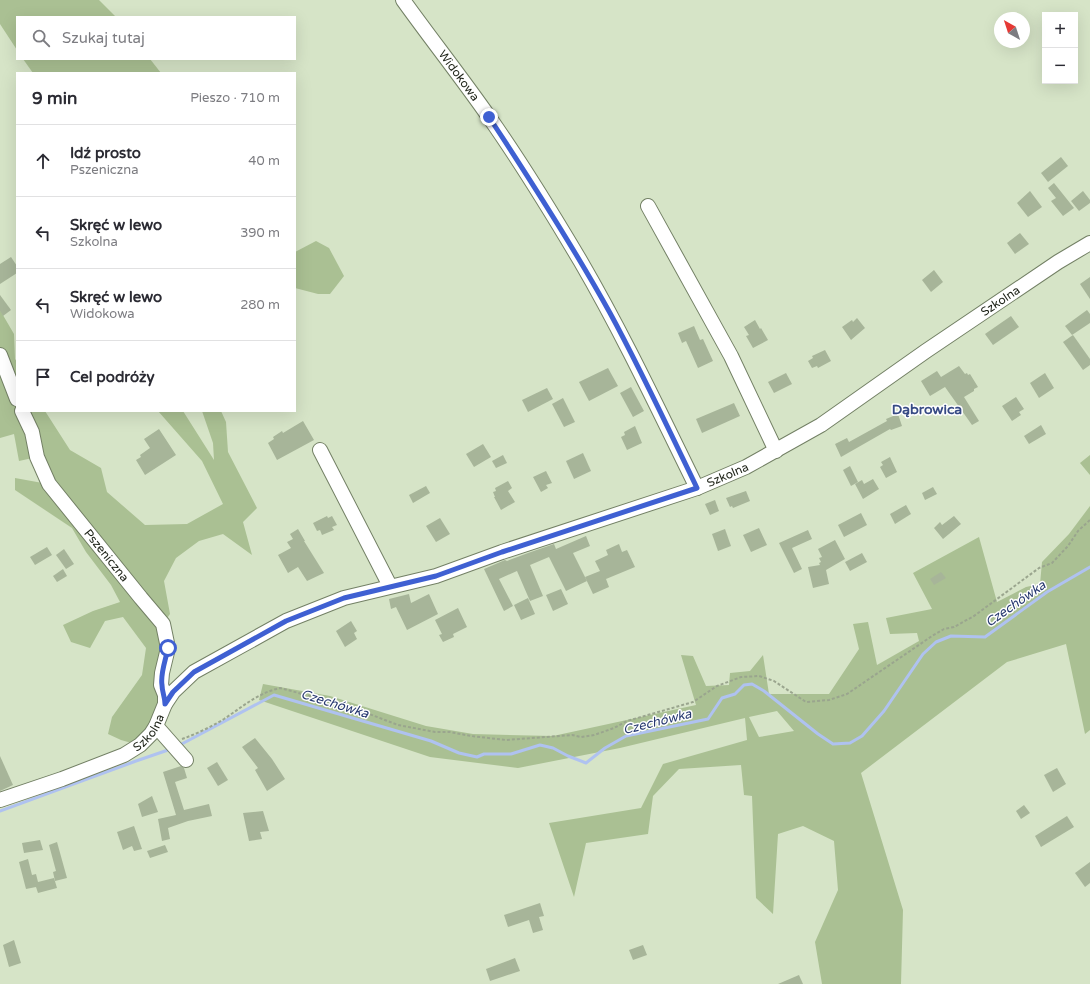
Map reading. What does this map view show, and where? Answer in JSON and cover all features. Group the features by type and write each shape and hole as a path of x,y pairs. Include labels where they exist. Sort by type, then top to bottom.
{"street":[{"name":"Widokowa","path":"403,0 489,117 581,262 631,353 697,488"},
{"path":"648,206 731,356 776,451"},
{"name":"Szkolna","path":"0,800 62,779 124,755 140,745 156,726 165,704 173,692 194,672 286,621 344,598 436,576 502,552 697,488 746,467 838,414 1058,262 1090,243"},
{"path":"0,355 16,396"},
{"name":"Pszeniczna","path":"22,412 32,432 37,457 49,484 163,624 168,648 161,685 165,695 165,704"},
{"path":"320,450 390,586"},
{"path":"156,726 186,760"}],"path":[{"path":"172,743 189,737 223,719 248,701 268,690 280,688 351,707 398,725 435,732 450,732 506,740 572,735 581,737 594,735 614,728 627,721 693,702 717,686 741,677 758,676 774,681 806,702 829,700 847,694 938,633 954,627 974,616 1040,568 1052,562 1068,546 1078,531 1090,520"}],"green space":[{"path":"0,0 99,0 115,16 16,16 16,48 0,24"},
{"path":"24,60 151,60 160,72 32,72"},
{"path":"316,241 329,248 344,276 330,294 318,294 296,288 296,251"},
{"path":"0,310 14,334 16,360 16,412 46,412 70,450 101,468 107,492 145,525 187,524 223,504 202,461 159,412 184,412 214,460 213,443 202,412 221,412 226,422 228,452 257,508 243,522 252,555 223,534 199,541 176,558 164,581 170,614 163,624 159,713 135,744 108,734 112,717 142,675 146,648 123,617 105,621 90,648 71,642 63,625 93,611 120,602 111,585 86,552 72,528 15,490 15,478 48,484 37,457 19,461 14,434 0,438"},
{"path":"1090,455 1090,475 1080,463"},
{"path":"1090,506 1090,730 1085,734 1066,644 1007,662 861,773 903,910 901,984 822,984 815,942 838,890 834,841 803,826 778,834 773,914 756,898 752,796 744,795 741,765 679,769 653,796 648,834 586,843 574,897 549,823 641,808 663,764 747,740 745,718 620,748 518,768 430,757 259,700 263,684 330,696 426,726 473,734 553,736 696,705 681,655 693,656 706,686 729,685 730,673 750,671 763,655 769,694 829,694 859,649 853,624 868,622 877,665 919,641 917,633 890,634 886,618 932,609 913,573 979,537 997,602 1026,587 1040,584 1042,562 1069,534","holes":["777,711 794,731 759,737 749,717"]}],"building":[{"path":"1061,157 1068,166 1048,182 1041,173"},
{"path":"1054,183 1074,208 1063,216 1051,201 1056,198 1048,188"},
{"path":"1030,191 1042,207 1028,217 1017,203"},
{"path":"1083,191 1090,200 1090,203 1079,211 1071,201"},
{"path":"1020,233 1029,244 1015,254 1007,243"},
{"path":"11,257 16,264 16,274 0,284 0,264"},
{"path":"934,270 943,282 931,292 922,280"},
{"path":"1090,277 1090,299 1080,284"},
{"path":"0,295 11,310 3,316 0,311"},
{"path":"1087,310 1090,314 1090,323 1072,335 1065,326"},
{"path":"1011,316 1019,327 993,345 985,334"},
{"path":"857,318 865,328 851,340 842,327 852,320 853,322"},
{"path":"755,320 768,340 753,348 746,336 749,335 744,327"},
{"path":"694,326 700,340 703,339 713,361 698,368 686,341 682,343 678,333"},
{"path":"1073,335 1090,359 1090,365 1083,370 1063,342"},
{"path":"825,350 831,361 818,368 817,366 812,368 808,361 813,358 812,356"},
{"path":"959,366 965,374 970,374 978,387 964,397 979,421 972,425 945,387 930,396 921,381 937,371 941,377"},
{"path":"608,368 618,386 589,401 579,382"},
{"path":"786,373 792,384 774,393 768,382"},
{"path":"1045,373 1054,388 1039,398 1030,383"},
{"path":"631,387 644,411 633,417 620,393"},
{"path":"547,388 553,399 528,412 522,400"},
{"path":"1016,397 1024,409 1019,412 1021,415 1012,421 1002,406"},
{"path":"563,398 575,422 564,427 552,404"},
{"path":"734,403 740,416 702,433 696,419"},
{"path":"898,414 902,426 891,430 890,429 841,457 835,444 847,438 849,442 887,421 886,419"},
{"path":"303,421 314,440 277,460 268,443 274,439 273,437 282,431 283,433"},
{"path":"1041,425 1046,434 1029,444 1024,436"},
{"path":"635,426 642,443 627,450 621,437 625,435 624,432"},
{"path":"159,429 176,455 145,475 136,460 150,448 144,439"},
{"path":"483,444 491,457 474,467 466,454"},
{"path":"583,453 591,471 574,479 566,461"},
{"path":"503,455 507,463 496,468 492,461"},
{"path":"890,457 897,472 886,478 880,467 883,465 881,462"},
{"path":"850,466 858,482 851,486 843,470"},
{"path":"546,471 552,483 546,485 548,488 541,492 533,477"},
{"path":"873,479 879,489 863,499 855,484 862,480 864,484"},
{"path":"508,481 512,488 508,491 515,502 501,510 493,492 496,491 495,488"},
{"path":"426,486 430,493 413,503 409,495"},
{"path":"933,487 937,494 925,500 922,493"},
{"path":"746,491 750,501 733,508 732,506 730,507 726,498"},
{"path":"715,500 719,511 710,515 705,504"},
{"path":"906,505 911,514 895,524 890,514"},
{"path":"861,513 867,525 844,537 838,525"},
{"path":"327,516 328,518 332,516 337,525 332,527 334,530 322,535 320,530 317,531 313,523"},
{"path":"954,516 961,524 943,539 934,528 940,522 942,525"},
{"path":"440,518 450,534 436,542 426,526"},
{"path":"759,528 767,545 751,552 743,535"},
{"path":"298,529 324,573 307,581 298,567 288,573 278,555 291,548 287,542 293,539 290,534"},
{"path":"725,529 731,546 718,551 712,534"},
{"path":"808,530 812,539 792,548 802,569 794,573 779,543"},
{"path":"586,536 590,546 573,553 587,581 566,591 549,557 530,565 543,596 530,601 517,571 499,579 513,606 504,611 484,569 505,560 507,561 554,544 556,549"},
{"path":"835,540 845,559 826,570 829,584 813,588 808,567 820,565 819,563 821,562 819,558 822,557 818,549"},
{"path":"619,544 622,552 627,550 635,567 606,579 609,587 593,594 585,577 600,571 595,561 608,555 606,550"},
{"path":"47,547 52,555 35,565 30,557"},
{"path":"64,549 74,564 66,569 56,555"},
{"path":"862,553 867,562 850,571 845,562"},
{"path":"63,569 67,576 57,582 53,576"},
{"path":"941,572 946,578 934,585 930,579"},
{"path":"561,589 568,604 553,611 546,595"},
{"path":"409,594 411,603 429,594 438,614 407,630 396,607 391,609 389,599"},
{"path":"528,598 535,614 521,620 514,605"},
{"path":"458,608 467,627 453,634 454,637 443,642 439,635 442,634 435,620"},
{"path":"351,621 357,631 354,633 357,639 345,647 336,631"},
{"path":"255,738 272,759 285,779 267,791 255,770 258,768 242,747"},
{"path":"0,756 13,785 0,791"},
{"path":"217,762 228,780 218,786 207,768"},
{"path":"181,766 184,768 187,778 175,782 184,810 209,804 212,816 188,821 168,828 170,839 162,841 158,819 176,815 163,772"},
{"path":"1057,768 1066,784 1053,792 1044,775"},
{"path":"152,796 158,812 142,817 138,804"},
{"path":"1024,805 1030,813 1021,819 1016,811"},
{"path":"263,811 269,831 260,832 262,839 249,841 243,813"},
{"path":"1067,816 1074,827 1041,847 1035,836"},
{"path":"134,826 142,849 134,851 132,846 123,850 117,832"},
{"path":"40,840 43,850 24,853 22,843"},
{"path":"57,842 67,878 55,881 53,872 56,871 49,845"},
{"path":"165,845 168,852 150,858 147,851"},
{"path":"28,859 32,875 36,874 38,882 54,878 57,888 38,893 36,887 26,889 19,862"},
{"path":"1090,862 1090,883 1085,887 1075,873"},
{"path":"540,903 544,916 539,917 543,930 533,933 529,920 508,927 504,915"},
{"path":"14,940 21,963 9,967 3,945"},
{"path":"643,945 647,955 633,960 629,950"},
{"path":"515,958 520,971 490,981 486,969"},
{"path":"799,975 803,984 778,984"}],"waterway":[{"name":"Czechówka","path":"178,746 274,695 431,741 459,753 477,757 484,754 511,754 540,745 553,748 586,763 605,748 626,736 708,719 722,698 735,694 744,685 752,684 764,691 818,734 833,744 850,743 862,736 884,711 923,654 936,642 951,636 985,637 1047,592 1090,567"},
{"name":"Czechówka","path":"0,811 171,749"}],"district":[{"name":"Dąbrowica","path":"927,409"}],"route":[{"path":"168,648 161,685 165,695 165,704 173,692 194,672 286,621 344,598 436,576 502,552 697,488 637,366 581,262 489,117"}]}
